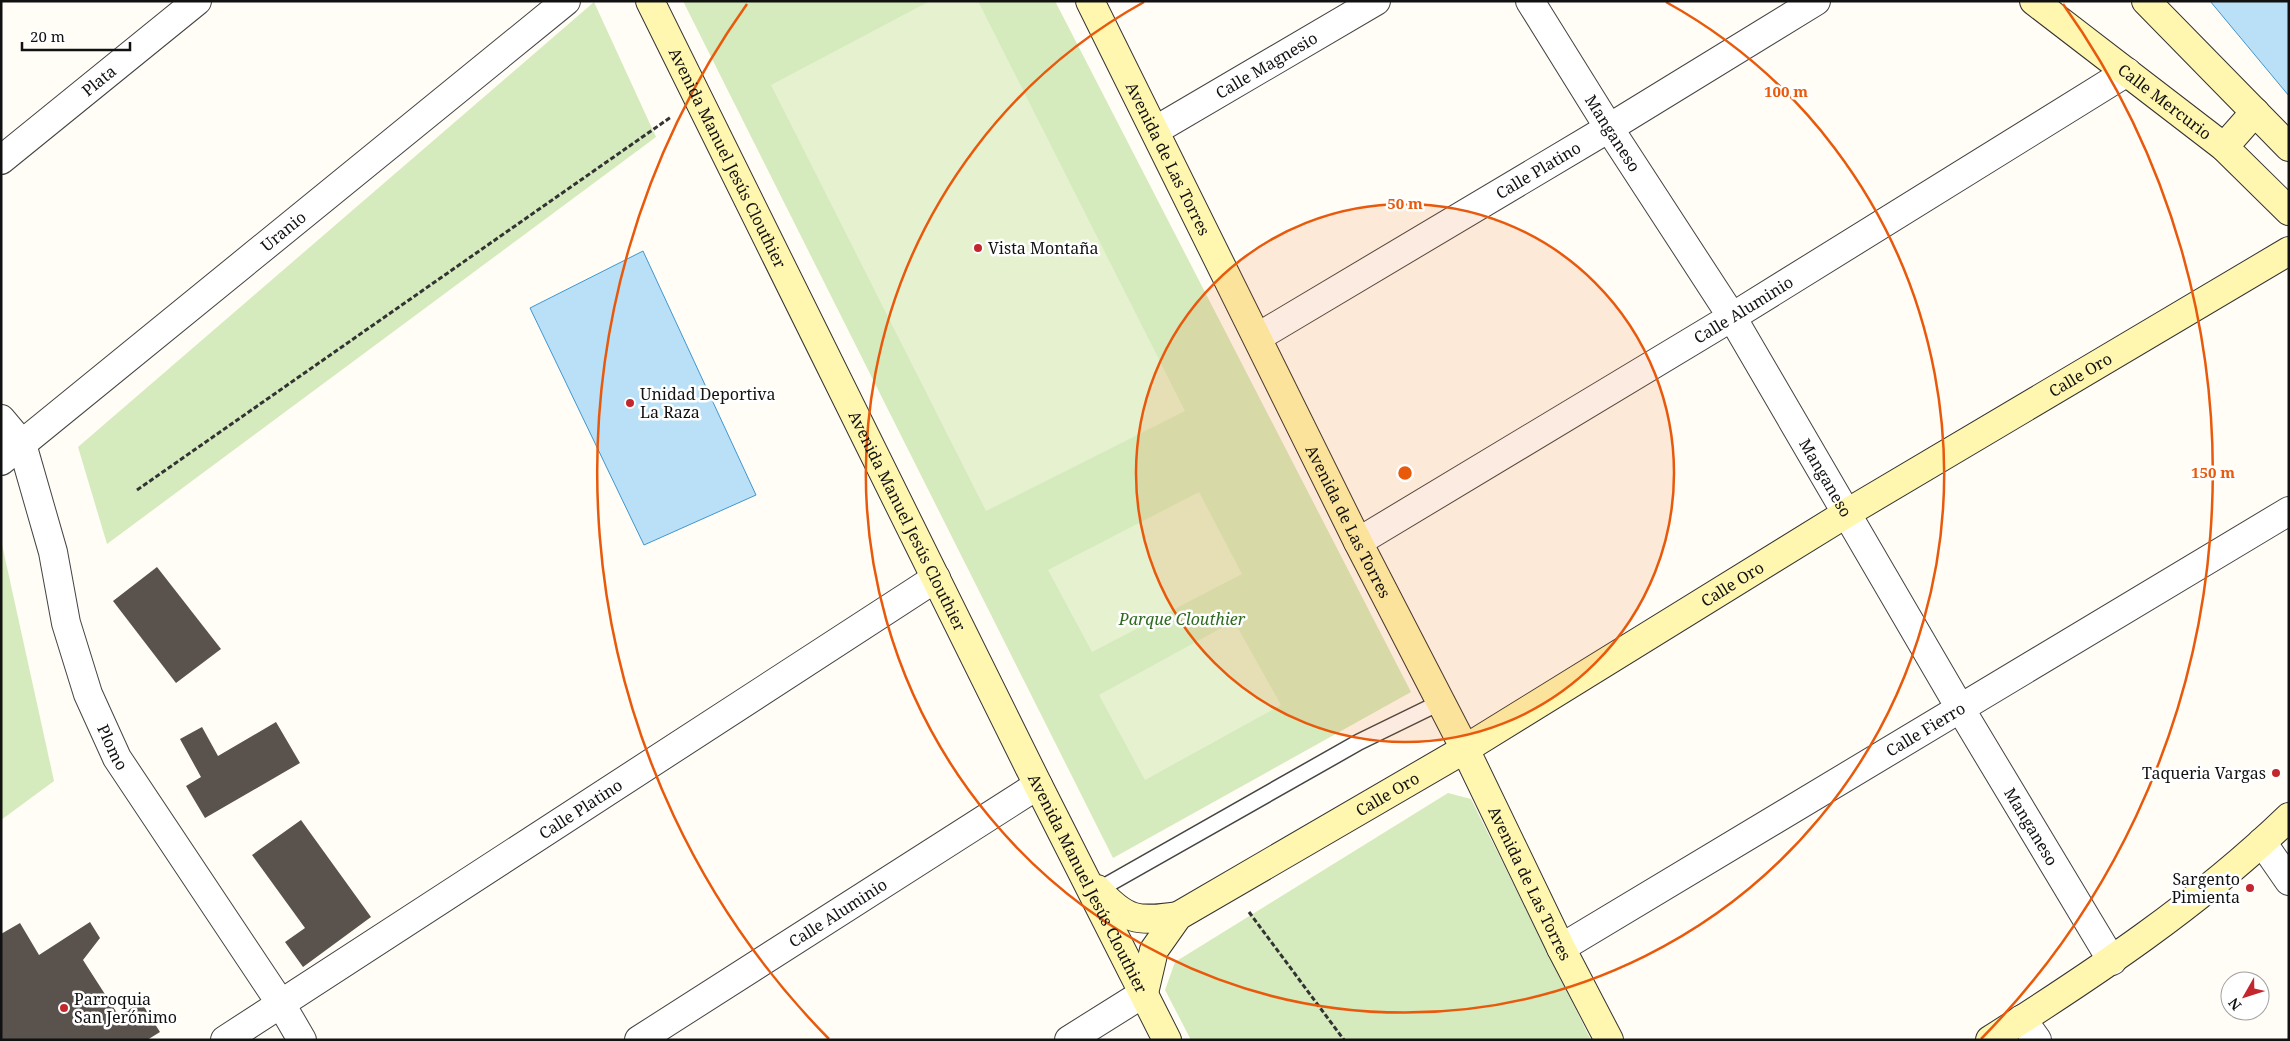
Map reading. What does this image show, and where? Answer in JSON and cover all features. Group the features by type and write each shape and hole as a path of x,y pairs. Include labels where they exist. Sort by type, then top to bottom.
{"street":[{"name":"Plata","path":"1,160 197,1"},
{"name":"Uranio","path":"1,461 566,1"},
{"name":"Avenida Manuel Jesús Clouthier","path":"650,1 1038,785 1090,881 1168,1040"},
{"name":"Avenida de Las Torres","path":"1090,1 1156,130 1358,542 1466,749 1562,948 1609,1040"},
{"name":"Calle Magnesio","path":"1156,130 1376,1"},
{"name":"Manganeso","path":"1530,1 1609,128 1732,317 1960,708 2112,961"},
{"name":"Calle Platino","path":"1258,337 1609,128 1816,1"},
{"name":"Calle Mercurio","path":"2034,1 2224,147 2289,211"},
{"path":"2146,1 2289,147"},
{"name":"Calle Aluminio","path":"1358,542 1732,317 2127,72"},
{"path":"2224,147 2255,112"},
{"name":"Calle Oro","path":"1178,916 1466,749 1847,514 2289,251"},
{"name":"Plomo","path":"1,419 22,444 53,552 66,623 88,694 117,758 281,1004 302,1040"},
{"name":"Calle Fierro","path":"1562,948 2289,510"},
{"name":"Calle Platino","path":"225,1040 936,578"},
{"name":"Calle Aluminio","path":"638,1040 1038,785"},
{"path":"1990,1040 2030,1029 2112,961 2166,922 2262,842 2289,816"},
{"path":"2262,842 2289,881"},
{"path":"1090,881 1113,906 1130,917 1149,920 1178,916"},
{"path":"1069,1040 1144,993 1154,950 1178,916"}],"lane":[{"path":"1090,881 1441,702"}],"path":[{"path":"137,490 698,98"},
{"path":"1229,886 1344,1040"}],"green space":[{"name":"Parque Clouthier","path":"683,1 1055,1 1411,692 1113,858"},
{"name":"Vista Montaña","path":"930,1 978,1 1185,411 986,511 771,85"},
{"path":"594,2 656,137 107,544 78,447"},
{"path":"1199,492 1242,574 1092,652 1048,570"},
{"path":"1,540 54,781 1,820"},
{"path":"1234,621 1281,705 1145,780 1099,695"},
{"path":"1448,793 1471,799 1591,1040 1191,1040 1165,990 1175,962"}],"water":[{"path":"2210,1 2289,1 2289,96"},
{"path":"643,251 756,495 644,545 530,308"}],"building":[{"path":"157,567 221,649 176,683 113,601"},
{"path":"276,722 300,763 205,818 186,786 201,777 180,739 202,727 218,756"},
{"path":"301,820 371,917 303,967 285,942 305,928 252,855"},
{"path":"90,922 100,938 83,960 119,1016 141,1002 160,1032 147,1040 1,1040 1,934 20,923 39,955"}],"place":[{"name":"Vista Montaña","path":"978,248"},
{"name":"Unidad Deportiva La Raza","path":"630,403"},
{"name":"Taqueria Vargas","path":"2276,773"},
{"name":"Sargento Pimienta","path":"2250,888"},
{"name":"Parroquia San Jerónimo","path":"64,1008"}]}
